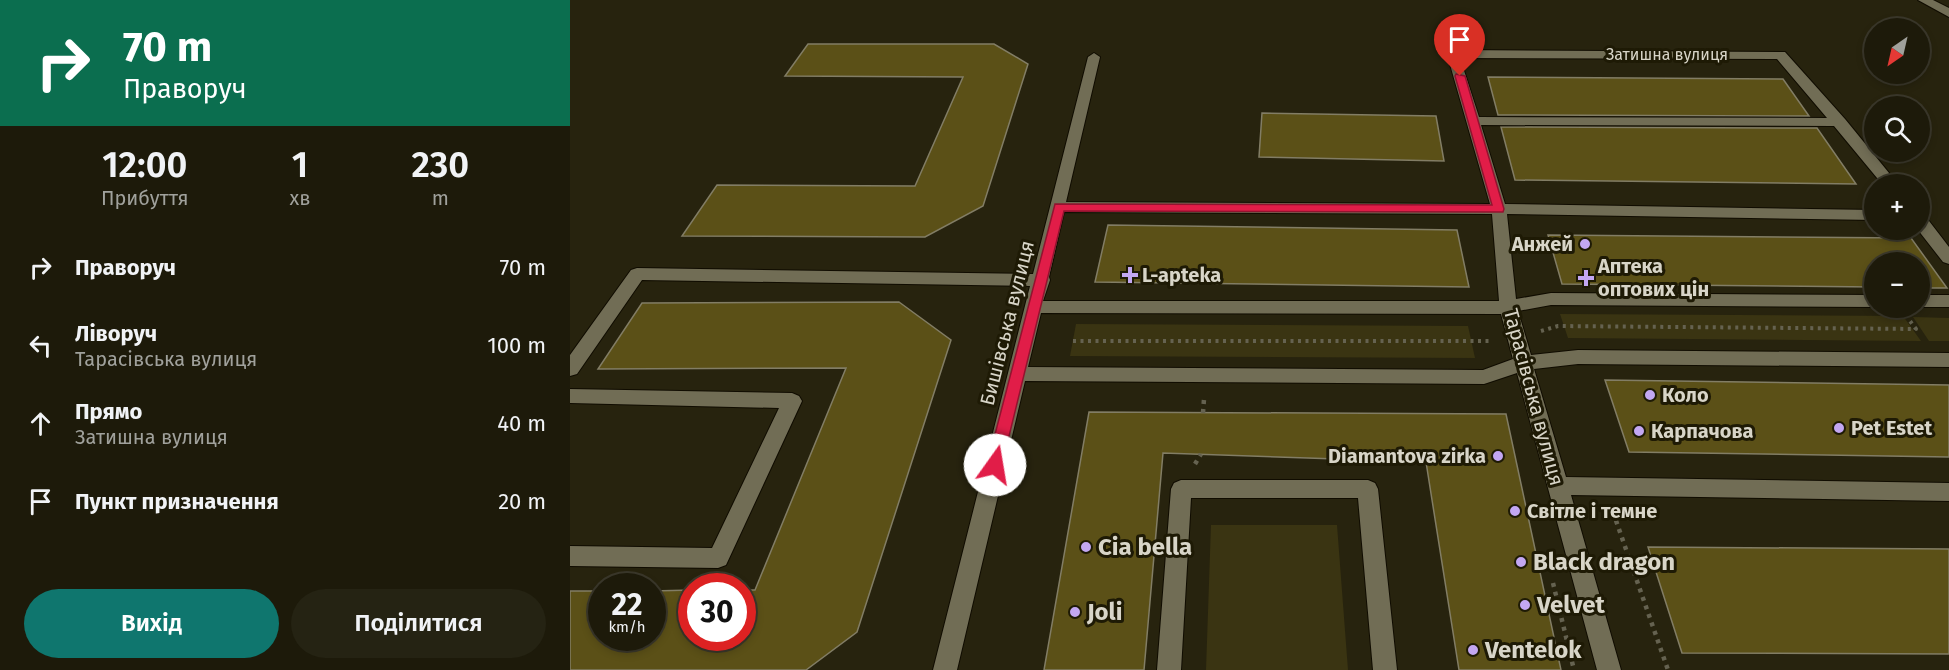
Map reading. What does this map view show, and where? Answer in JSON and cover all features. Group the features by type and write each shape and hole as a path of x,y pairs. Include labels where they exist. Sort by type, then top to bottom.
{"street":[{"path":"1924,0 1949,13"},
{"name":"Затишна вулиця","path":"1474,121 1453,54 1781,55 1882,174"},
{"name":"Бишівська вулиця","path":"945,670 1042,280 1094,57"},
{"path":"1474,121 1840,122"},
{"name":"Тарасівська вулиця","path":"1474,121 1498,209 1508,307 1609,670"},
{"path":"1059,207 1498,209 1864,215"},
{"path":"1930,234 1949,258"},
{"path":"570,369 637,274 1042,280"},
{"path":"1034,307 1465,309 1508,307 1551,299 1864,301"},
{"path":"1930,301 1949,301"},
{"path":"1017,374 1484,377 1523,363 1578,357 1949,360"},
{"path":"570,396 792,401 718,558 570,556"},
{"path":"1558,486 1949,492"},
{"path":"1169,670 1181,489 1368,489 1385,670"}],"path":[{"path":"1073,341 1478,343 1517,338 1558,327 1916,329 1908,318"},
{"path":"1612,508 1668,670"}],"shaded area":[{"path":"1560,314 1904,318 1921,341 1568,338"},
{"path":"1914,318 1949,318 1949,341 1929,341"},
{"path":"1076,324 1468,326 1475,358 1070,356"},
{"path":"1211,525 1337,525 1348,670 1206,670"}],"building":[{"path":"808,44 994,44 1028,64 983,206 925,237 682,236 717,185 915,186 963,77 785,76"},
{"path":"1488,77 1783,79 1809,116 1498,115"},
{"path":"1262,113 1436,116 1444,161 1259,157"},
{"path":"1501,127 1817,128 1856,184 1515,180"},
{"path":"1108,225 1457,230 1469,287 1095,282"},
{"path":"1548,235 1864,238 1864,240 1912,240 1921,252 1864,252 1864,287 1562,284"},
{"path":"1930,264 1947,288 1930,288"},
{"path":"899,302 951,340 857,632 806,670 570,670 570,591 588,591 588,651 666,651 666,591 678,590 678,651 756,651 756,588 846,368 598,369 642,303"},
{"path":"1605,380 1949,385 1949,457 1629,452"},
{"path":"1089,412 1506,414 1561,670 1459,670 1426,462 1163,453 1144,670 1044,670"},
{"path":"1648,547 1949,549 1949,654 1682,653"}],"place":[{"name":"Анжей","path":"1585,244"},
{"name":"L-apteka","path":"1130,275"},
{"name":"Аптека оптових цін","path":"1586,278"},
{"name":"Коло","path":"1650,395"},
{"name":"Pet Estet","path":"1839,428"},
{"name":"Карпачова","path":"1639,431"},
{"name":"Diamantova zirka","path":"1498,456"},
{"name":"Світле і темне","path":"1515,511"},
{"name":"Cia bella","path":"1086,547"},
{"name":"Black dragon","path":"1521,562"},
{"name":"Velvet","path":"1525,605"},
{"name":"Joli","path":"1075,612"},
{"name":"Ventelok","path":"1473,650"}],"route":[{"path":"995,465 1059,207 1498,209 1460,76"}]}
